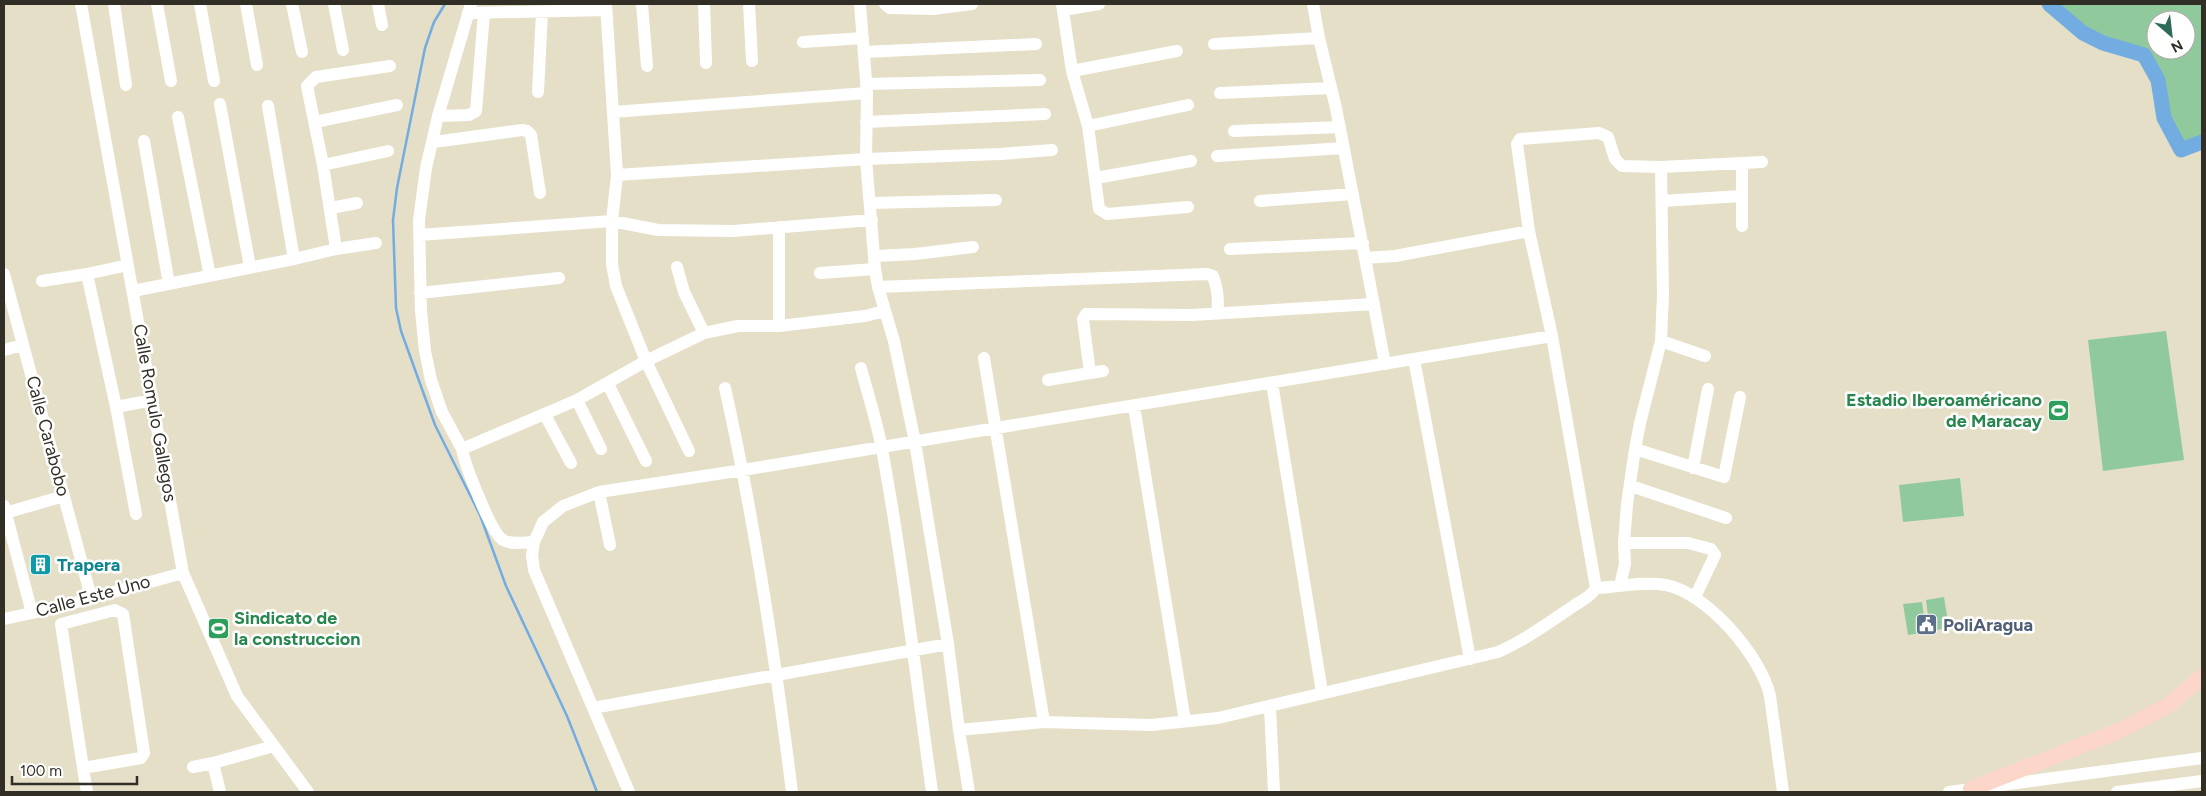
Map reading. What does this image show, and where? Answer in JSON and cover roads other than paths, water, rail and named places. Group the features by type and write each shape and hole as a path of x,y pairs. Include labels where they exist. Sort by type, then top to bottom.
{"main road":[{"path":"1971,789 2121,730 2166,706 2202,678"}],"street":[{"name":"Calle Romulo Gallegos","path":"82,4 183,573 238,696 308,792"},
{"path":"114,4 126,85"},
{"path":"157,4 171,81"},
{"path":"200,4 214,81"},
{"path":"246,4 257,65"},
{"path":"292,4 302,52"},
{"path":"334,4 343,50"},
{"path":"378,4 382,25"},
{"path":"642,4 647,66"},
{"path":"704,4 706,63"},
{"path":"750,4 752,61"},
{"path":"860,4 866,88 866,159 878,287 894,341 914,442 948,644 969,792"},
{"path":"885,4 890,8 933,9 972,4"},
{"path":"1100,4 1062,7 1072,71 1088,126 1096,178 1097,202 1100,209 1107,214 1188,207"},
{"path":"1313,4 1340,127 1385,364"},
{"path":"534,542 506,542 501,539 484,509 462,449 442,412 431,380 424,350 420,293 419,235 423,187 438,116 469,8 484,13 542,12 606,7 617,175 612,221 612,264 616,286 646,362 690,451"},
{"path":"538,92 542,12"},
{"path":"438,116 469,115 476,111 484,13"},
{"path":"803,42 862,38"},
{"path":"1214,44 1319,38"},
{"path":"864,52 1036,44"},
{"path":"1072,71 1177,51"},
{"path":"336,249 324,164 307,86 316,78 390,66"},
{"path":"613,112 866,88 1040,80"},
{"path":"1220,93 1331,88"},
{"path":"220,104 250,267"},
{"path":"315,122 397,105"},
{"path":"1088,126 1188,105"},
{"path":"268,106 294,259"},
{"path":"866,122 1045,114"},
{"path":"178,118 210,276"},
{"path":"1234,131 1340,127"},
{"path":"434,142 522,130 527,131 531,136 540,193"},
{"path":"1596,588 1552,336 1529,231 1516,149 1520,139 1599,133 1608,137 1616,159 1622,166 1662,167 1762,162"},
{"path":"144,141 169,284"},
{"path":"1217,156 1344,148"},
{"path":"617,175 866,159 1052,150"},
{"path":"324,164 388,151"},
{"path":"1096,178 1191,161"},
{"path":"1742,163 1742,226"},
{"path":"1620,586 1625,564 1624,543 1635,449 1661,341 1663,295 1662,167"},
{"path":"1260,201 1353,194"},
{"path":"1662,201 1741,196"},
{"path":"870,203 996,200"},
{"path":"331,208 357,203"},
{"path":"419,235 612,221 658,230 732,231 872,220"},
{"path":"779,227 780,326"},
{"path":"1365,258 1395,256 1529,231"},
{"path":"1230,249 1363,242"},
{"path":"133,291 336,249 376,243"},
{"path":"820,273 915,254 972,247"},
{"path":"42,281 87,274 128,264"},
{"path":"677,267 684,292 704,333"},
{"name":"Calle Carabobo","path":"4,274 92,597"},
{"path":"87,274 116,407 136,514"},
{"path":"878,287 1207,274 1213,276 1215,282 1218,305 1217,313"},
{"path":"420,293 559,278"},
{"path":"1048,380 1096,372 1083,319 1086,314 1192,316 1374,304"},
{"path":"462,449 577,400 704,333 738,326 780,326 866,316 885,311"},
{"path":"629,792 534,570 532,556 538,529 556,510 571,502 599,492 1134,406 1552,336"},
{"path":"1661,341 1706,356"},
{"path":"4,350 23,345"},
{"path":"984,358 1044,722"},
{"path":"1414,359 1470,659"},
{"path":"862,368 881,447 914,650 923,735 932,792"},
{"path":"1272,383 1322,692"},
{"path":"608,384 646,461"},
{"path":"725,388 743,470 777,674 792,792"},
{"path":"1693,468 1708,389"},
{"path":"1635,449 1724,477 1740,397"},
{"path":"116,407 153,400"},
{"path":"577,400 600,449"},
{"path":"1134,406 1185,721"},
{"path":"545,415 571,463"},
{"path":"1631,486 1726,518"},
{"path":"599,492 610,545"},
{"path":"32,613 5,510 64,496"},
{"path":"1624,543 1688,543 1711,549 1715,555 1695,597"},
{"name":"Calle Este Uno","path":"4,619 55,608 183,573"},
{"path":"959,730 1044,722 1150,725 1218,718 1498,652 1522,641 1589,596 1596,588 1666,586 1695,597 1714,612 1753,657 1767,683 1783,792"},
{"path":"55,608 61,624 87,792"},
{"path":"61,624 114,610 123,614 142,734 144,753 141,758 82,768"},
{"path":"593,708 948,644"},
{"path":"1270,707 1274,792"},
{"path":"193,766 213,763 274,746"},
{"path":"1949,792 2202,758"},
{"path":"213,763 220,792"},
{"path":"2117,792 2202,781"}],"waterway":[{"path":"445,4 434,22 425,48 397,188 393,220 396,308 401,331 435,425 480,515 506,586 567,716 597,792"},
{"path":"2049,4 2083,33 2103,43 2144,55 2158,80 2164,118 2181,150 2202,142"}],"place":[{"name":"Estadio Iberoaméricano de Maracay","path":"2058,410"},
{"name":"Trapera","path":"41,565"},
{"name":"PoliAragua","path":"1927,625"},
{"name":"Sindicato de la construccion","path":"218,628"}]}
